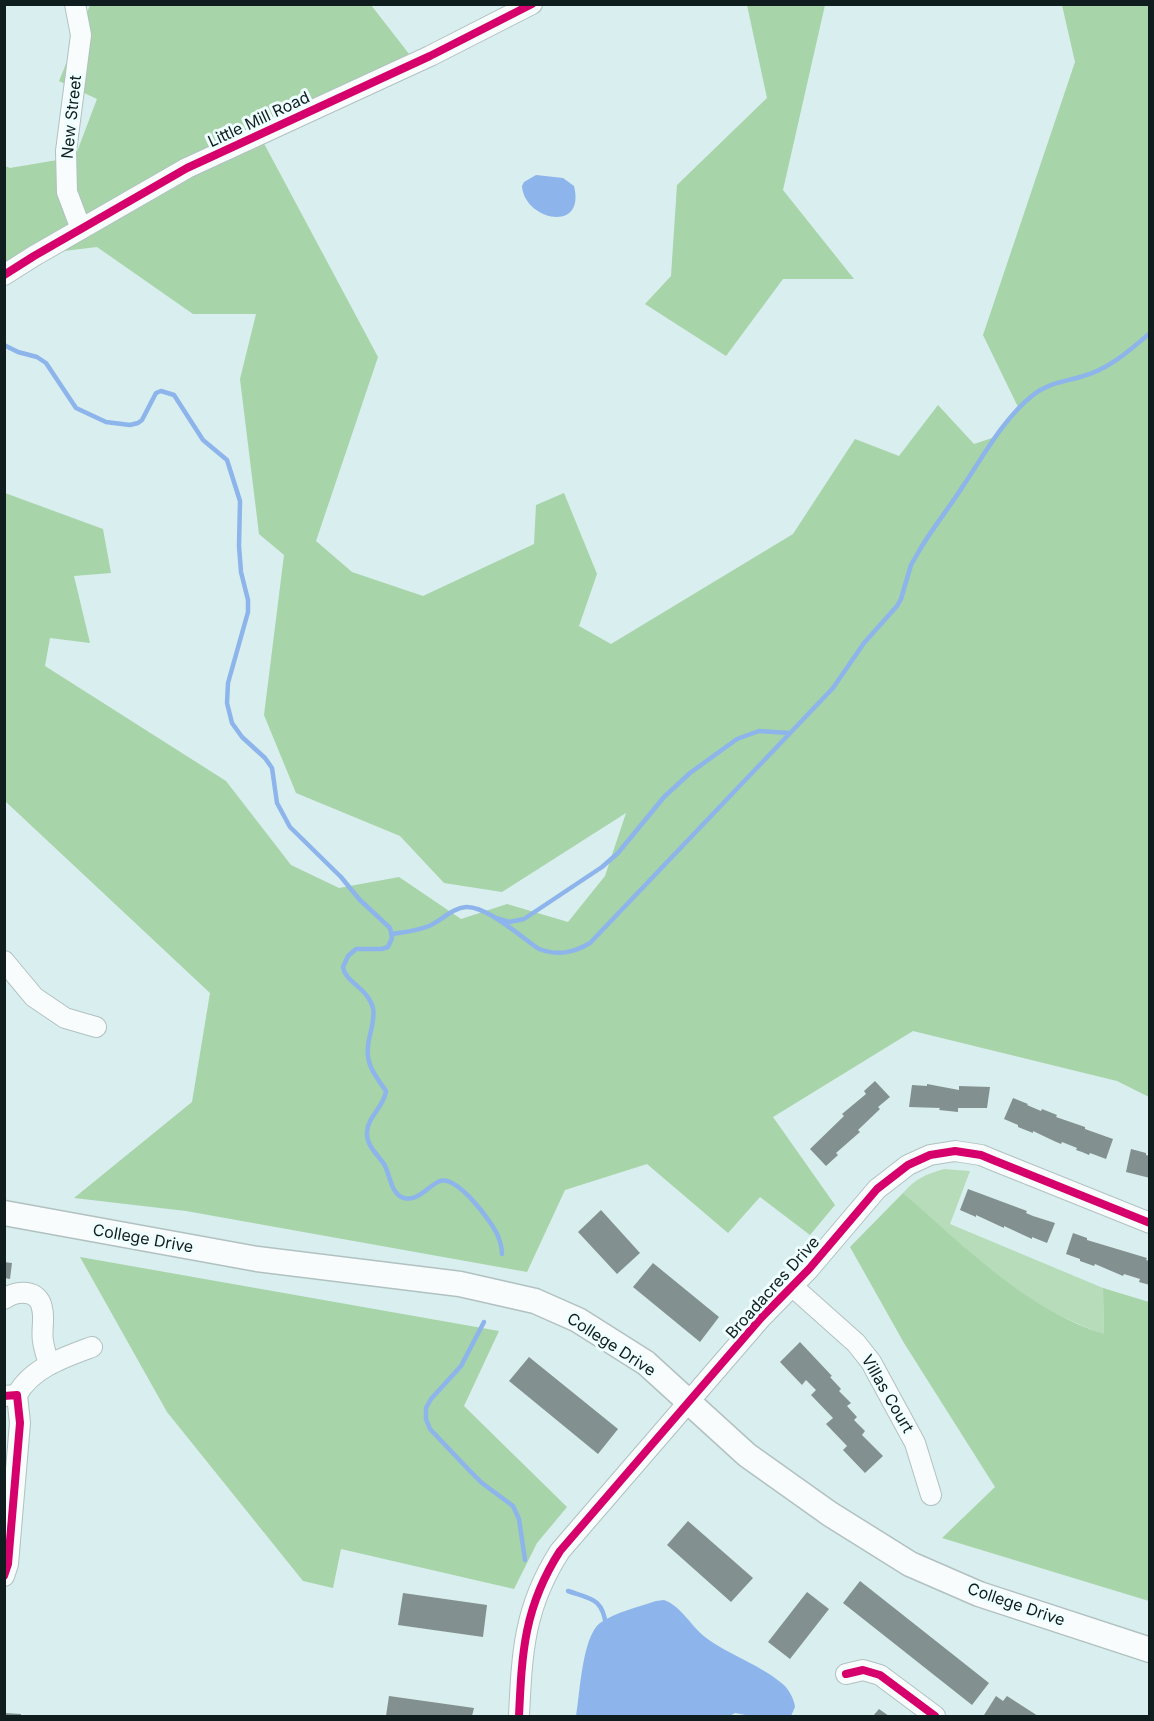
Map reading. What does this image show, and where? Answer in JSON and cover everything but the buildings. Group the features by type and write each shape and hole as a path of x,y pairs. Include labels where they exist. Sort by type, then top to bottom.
{"main road":[{"name":"College Drive","path":"4,1213 257,1259 460,1284 535,1301 578,1320 646,1363 747,1455 830,1514 910,1564 979,1594 1149,1650"}],"street":[{"name":"New Street","path":"75,4 81,35 66,151 67,192 81,229"},
{"name":"Little Mill Road","path":"4,275 187,168 452,46 532,4"},
{"path":"4,961 34,997 65,1018 96,1027"},
{"name":"Broadacres Drive","path":"519,1716 522,1659 527,1623 539,1588 550,1566 571,1536 882,1185 908,1165 930,1155 955,1151 981,1155 1149,1223"},
{"name":"Villas Court","path":"792,1286 856,1343 871,1362 915,1443 931,1495"},
{"path":"4,1299 12,1294 23,1292 33,1295 41,1303 43,1342 49,1364"},
{"path":"4,1576 8,1564 20,1423 11,1396 49,1364 92,1347"},
{"path":"846,1674 863,1670 880,1675 935,1716"}],"green space":[{"path":"90,5 371,5 413,59 260,136 378,357 316,541 352,572 423,596 534,544 536,505 564,493 597,574 579,626 611,644 793,534 855,439 899,456 938,405 974,444 995,437 1018,407 983,335 1075,62 1062,5 1149,5 1149,1097 1117,1081 913,1031 773,1117 835,1205 810,1235 760,1197 728,1233 647,1164 565,1190 527,1272 186,1211 74,1198 192,1102 210,993 5,801 5,493 103,529 111,573 74,576 90,643 50,638 45,666 226,781 291,865 339,888 399,877 461,919 507,904 568,922 605,876 626,813 502,892 444,883 400,836 296,793 264,715 284,555 259,534 240,379 256,314 193,314 97,247 39,254 5,278 5,166 10,168 75,157 97,99 59,81"},
{"path":"747,5 825,5 783,190 854,279 783,279 726,356 645,304 671,276 677,185 767,98"},
{"path":"944,1169 970,1171 950,1224 1103,1288 1104,1335 1052,1311 1006,1283 903,1193 921,1178"},
{"path":"903,1193 997,1274 1048,1309 1075,1323 1104,1334 1103,1288 1149,1302 1149,1601 942,1538 995,1487 904,1343 850,1247"},
{"path":"80,1257 499,1331 464,1406 567,1507 537,1543 514,1589 341,1549 333,1588 303,1581 167,1412"}],"water":[{"path":"536,175 563,178 574,186 575,201 571,211 563,216 553,217 542,214 533,207 525,198 522,186 524,182"},
{"path":"664,1600 681,1611 705,1637 766,1672 785,1686 792,1696 795,1707 791,1716 751,1716 735,1713 730,1716 576,1716 586,1653 594,1630 600,1623 627,1610"}],"waterway":[{"path":"392,934 424,928 466,907 484,911 539,949 565,952 590,943 833,688 864,643 897,606 911,565 919,551 995,438 1023,404 1050,385 1100,370 1118,359 1150,333"},
{"path":"4,345 37,357 46,363 76,408 106,422 130,425 138,423 142,420 156,393 161,391 174,395 203,440 227,460 240,501 241,572 248,600 248,612 228,683 227,703 232,723 242,737 265,758 272,768 277,803 290,827 390,928 392,938 388,947 356,949 348,956 343,967 348,977 366,995 373,1008 368,1059 373,1072 386,1091 385,1097 368,1126 368,1141 384,1164 394,1189 400,1196 414,1198 440,1181 447,1181 465,1193 495,1229 502,1254"},
{"path":"496,918 509,922 524,919 602,867 618,853 664,797 690,773 737,739 759,731 789,733"},
{"path":"484,1322 461,1366 431,1399 426,1408 426,1419 430,1429 469,1470 482,1483 513,1506 519,1519 525,1560"},
{"path":"568,1591 589,1598 599,1605 606,1626"}],"cycle path":[{"path":"4,275 187,168 430,56 532,4"},
{"path":"519,1716 527,1630 539,1591 560,1551 761,1318 809,1269 877,1189 908,1165 930,1155 955,1151 981,1155 1150,1223"},
{"path":"4,1396 17,1395 20,1423 8,1564 4,1576"},
{"path":"846,1674 863,1670 880,1675 935,1716"}]}
